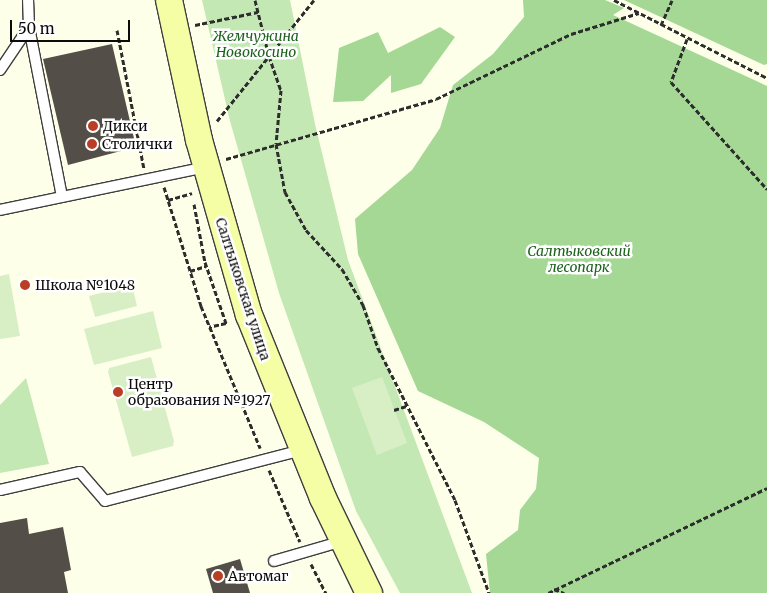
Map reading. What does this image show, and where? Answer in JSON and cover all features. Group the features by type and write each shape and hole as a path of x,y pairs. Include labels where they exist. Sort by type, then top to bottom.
{"street":[{"name":"Салтыковская улица","path":"169,0 216,163 249,314 303,450 343,541 369,593"}],"lane":[{"path":"28,0 29,27 62,197"},
{"path":"0,70 29,27"},
{"path":"0,210 146,180 216,163"},
{"path":"0,490 80,472 105,501 303,450"},
{"path":"274,561 343,541"}],"path":[{"path":"255,0 269,56 281,90 276,144 285,192 306,230 342,269 363,305 378,348 455,500 489,593"},
{"path":"217,121 314,0"},
{"path":"614,0 687,39 767,78"},
{"path":"661,25 672,0"},
{"path":"195,24 258,12"},
{"path":"216,163 325,129 436,99 571,34 639,13"},
{"path":"117,30 146,180"},
{"path":"687,39 671,82 767,189"},
{"path":"162,176 209,327 305,552 326,593"},
{"path":"168,200 192,193 206,266 226,322 209,327"},
{"path":"190,271 206,266"},
{"path":"394,410 406,406"},
{"path":"548,593 767,488"},
{"path":"553,589 564,593"}],"green space":[{"name":"Жемчужина Новокосино","path":"202,0 290,0 315,124 348,260 472,593 400,593 356,511 279,293 230,121"},
{"name":"Салтыковский лесопарк","path":"523,0 605,0 624,8 613,15 767,86 767,593 490,593 486,554 518,530 520,510 536,489 539,458 484,422 418,391 358,254 355,219 412,170 440,128 453,85 493,54 524,17"},
{"path":"624,0 767,0 767,64 764,65"},
{"path":"440,27 455,37 421,84 391,93 391,75 363,101 333,102 339,48 378,32 388,53"},
{"path":"9,274 20,336 0,339 0,276"},
{"path":"132,285 137,306 95,317 89,296"},
{"path":"153,311 162,348 94,365 84,329"},
{"path":"151,357 174,441 173,446 132,457 108,372 109,368"},
{"path":"382,377 407,443 377,455 352,388"},
{"path":"26,378 49,464 0,473 0,405"}],"building":[{"path":"112,44 136,147 68,165 43,59"},
{"path":"27,518 29,534 63,527 71,570 64,572 68,593 0,593 0,523"},
{"path":"240,559 250,593 213,593 206,569"}],"place":[{"name":"Дикси","path":"93,126"},
{"name":"Столички","path":"92,144"},
{"name":"Школа №1048","path":"25,285"},
{"name":"Центр образования №1927","path":"118,392"},
{"name":"Автомаг","path":"218,576"}]}
